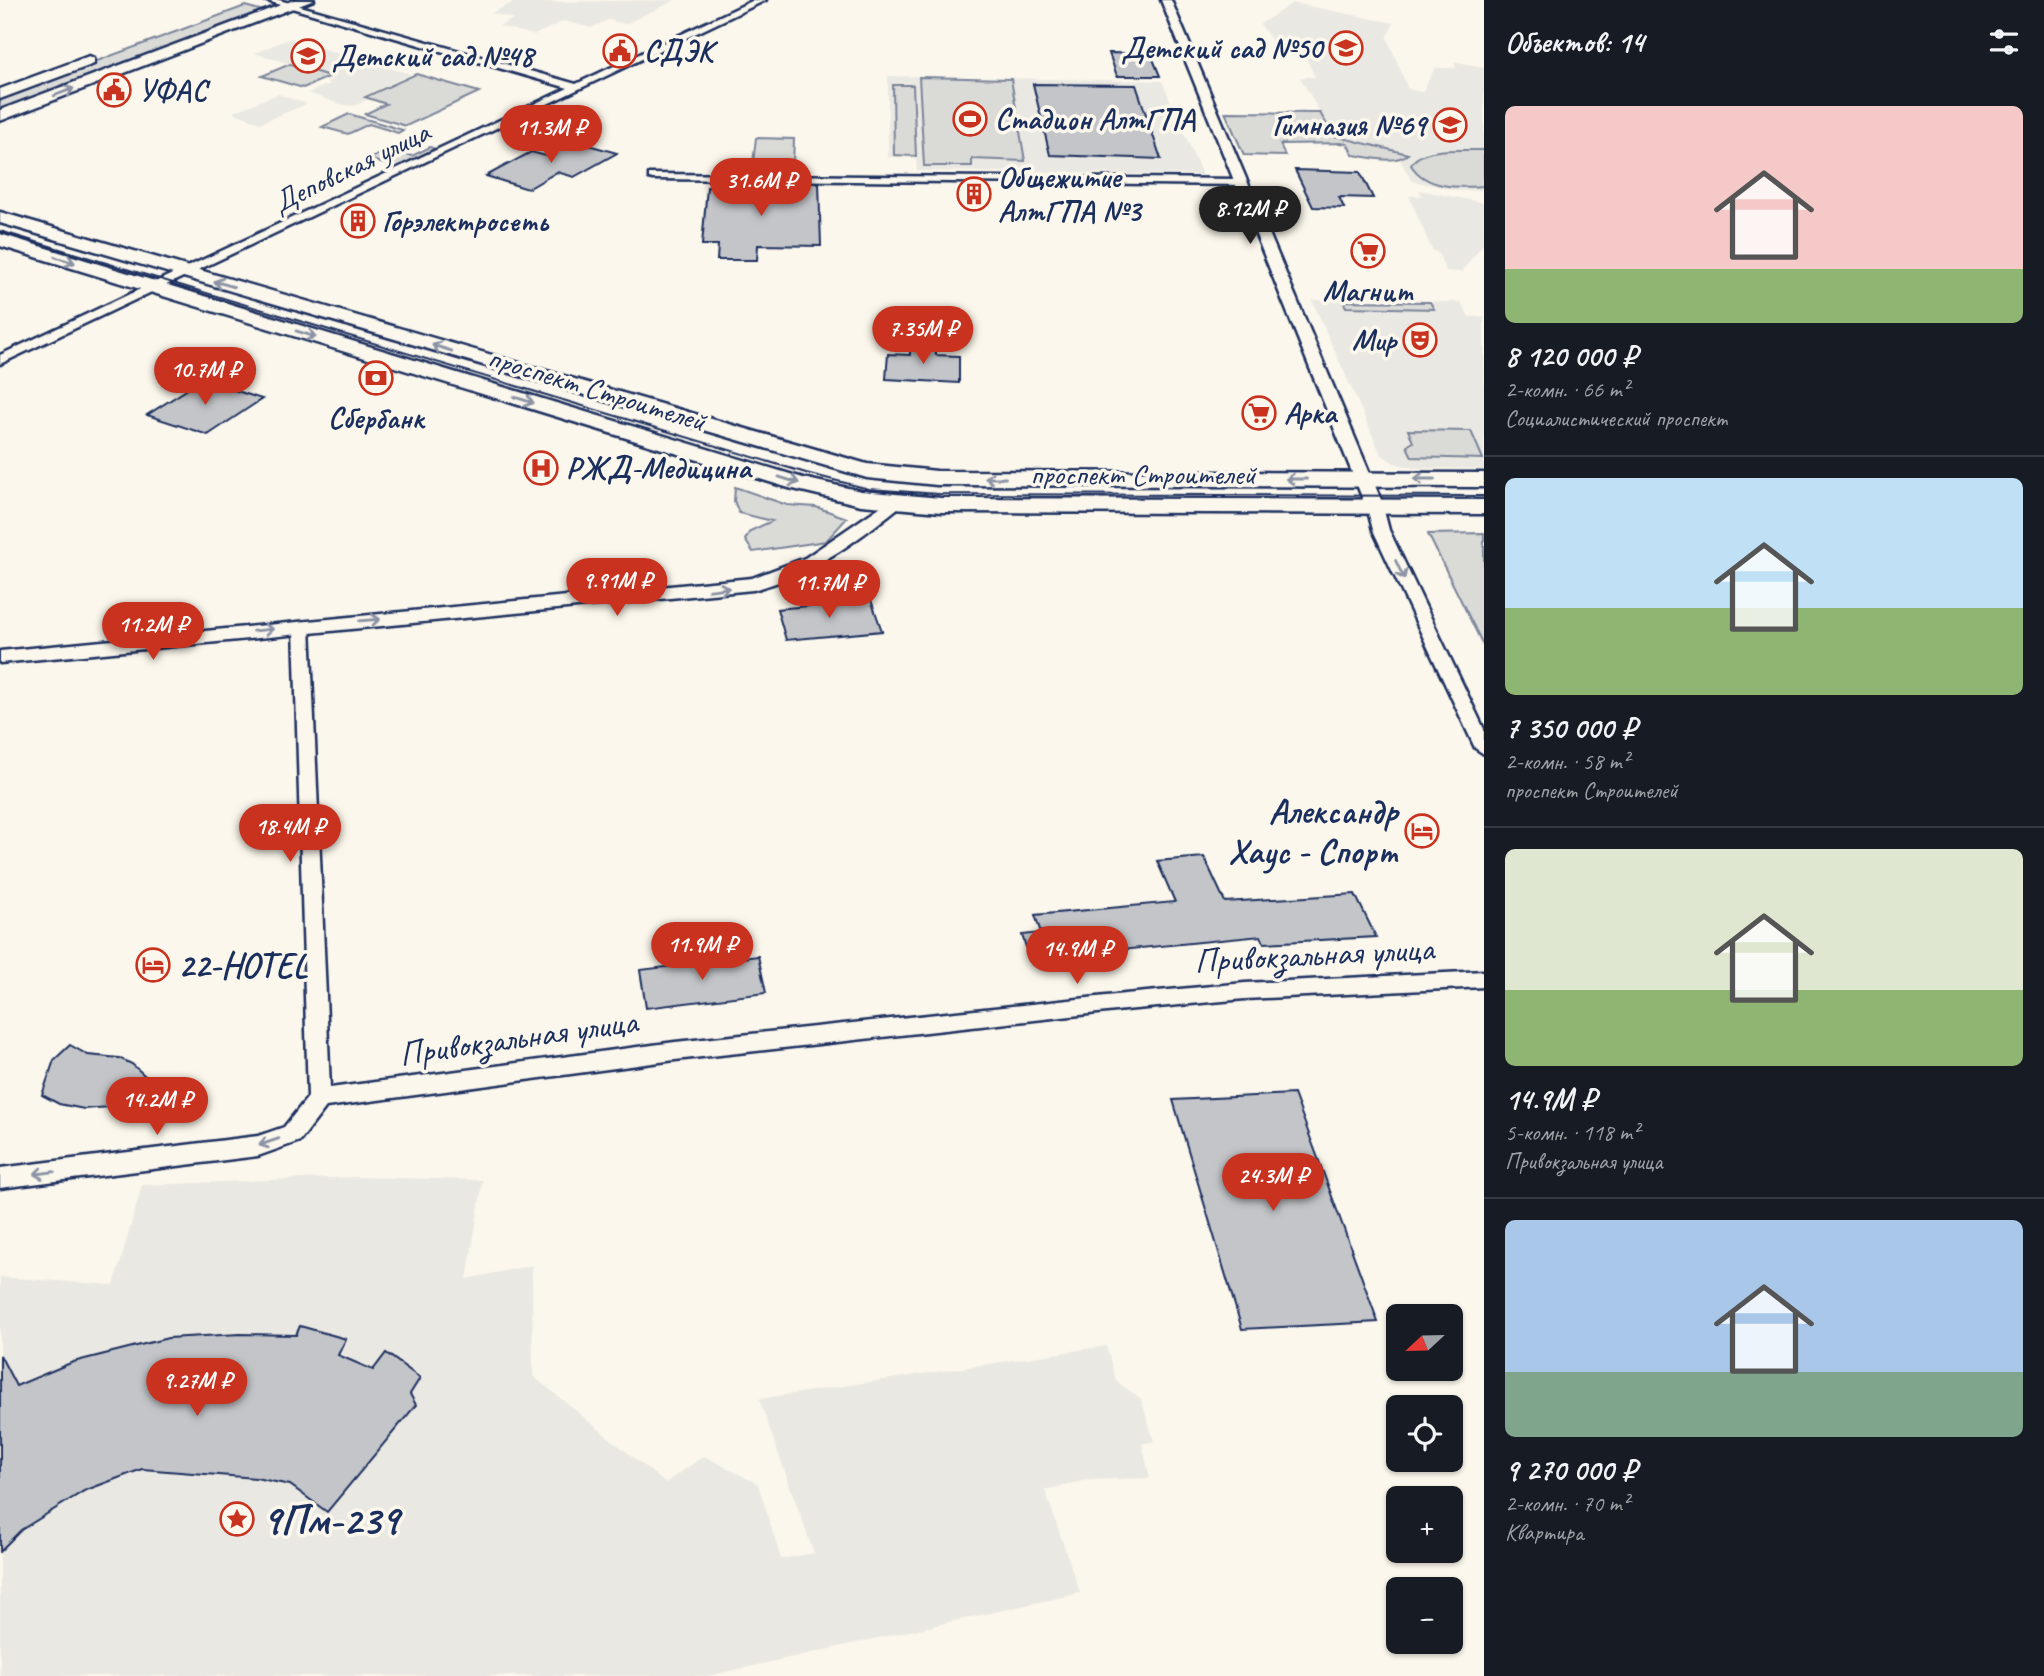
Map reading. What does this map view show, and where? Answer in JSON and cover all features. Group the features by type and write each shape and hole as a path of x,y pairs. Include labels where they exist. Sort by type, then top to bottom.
{"main road":[{"path":"0,117 307,0"},
{"path":"0,94 105,55"},
{"name":"проспект Строителей","path":"0,217 828,462 902,476 1484,480"},
{"name":"проспект Строителей","path":"0,240 797,483 893,503 1484,507"},
{"path":"560,411 583,391"}],"street":[{"path":"268,0 577,87"},
{"name":"Деповская улица","path":"0,360 761,0"},
{"path":"1166,0 1364,479 1381,530 1484,748"},
{"path":"653,176 1242,182"},
{"path":"0,657 753,584 779,578 821,559 893,503"},
{"path":"0,1178 258,1146 292,1135 319,1100 302,626"},
{"name":"Привокзальная улица","path":"319,1100 675,1051 1125,1002 1245,990 1484,979"}],"shaded area":[{"path":"507,0 676,0 625,24 608,20 591,28 564,21 534,35 499,26 513,19 491,13 514,2"},
{"path":"1293,3 1394,23 1387,37 1408,89 1422,92 1435,68 1456,68 1454,62 1484,68 1484,190 1459,191 1412,181 1400,160 1407,154 1333,136 1300,77 1315,77 1304,53 1298,44 1274,44 1260,24"},
{"path":"245,6 263,11 0,111 0,97"},
{"path":"291,38 411,74 362,97 368,99 355,106 343,105 308,93 330,84 326,82 333,79 331,76 254,53"},
{"path":"290,64 331,76 303,88 262,76"},
{"path":"416,74 479,92 406,126 365,114 386,104 365,97"},
{"path":"888,76 1162,81 1202,175 917,171 916,158 888,157"},
{"name":"Стадион АлтГПА","path":"919,77 1011,79 1025,161 972,159 972,166 924,166"},
{"path":"893,85 913,85 916,156 894,155"},
{"path":"278,94 307,104 260,123 233,112"},
{"path":"1225,112 1320,113 1334,136 1408,154 1389,160 1353,155 1347,143 1280,144 1285,156 1244,155"},
{"path":"349,114 403,130 398,133 369,124 348,134 322,127"},
{"path":"756,138 794,139 793,164 753,163"},
{"path":"430,147 435,149 396,168 369,159 390,149 412,156"},
{"path":"1484,150 1484,186 1454,187 1434,183 1417,173 1411,165 1424,154 1433,152"},
{"path":"1419,190 1484,203 1484,243 1461,272 1446,271 1438,253 1432,250 1409,196 1422,196"},
{"path":"1312,300 1461,302 1469,317 1484,317 1484,469 1414,468 1394,463 1381,454"},
{"path":"1343,301 1430,302 1434,309 1346,307"},
{"path":"1408,430 1471,431 1483,459 1412,457 1407,446 1413,442"},
{"path":"735,487 787,505 816,507 847,518 826,541 753,552 745,540 750,531 772,521 739,513 734,501"},
{"path":"1484,533 1484,647 1428,534"},
{"path":"355,1177 483,1180 467,1279 532,1265 533,1376 665,1483 704,1456 758,1484 781,1559 814,1553 759,1399 1106,1346 1116,1381 1141,1399 1154,1441 1142,1444 1150,1478 1086,1480 1045,1490 1080,1593 708,1676 0,1676 0,1277 114,1285 142,1185"}],"building":[{"path":"1109,53 1151,54 1160,76 1117,76"},
{"path":"1033,84 1136,85 1161,159 1050,155"},
{"path":"574,141 617,153 574,177 557,172 528,189 486,176 531,152 546,156"},
{"path":"1295,170 1360,172 1373,198 1339,197 1344,208 1313,207"},
{"path":"759,183 819,183 821,246 758,245 757,260 717,260 718,245 702,245 707,187 758,188"},
{"path":"910,346 936,347 936,355 959,356 959,383 886,379 888,354 910,355"},
{"path":"202,380 262,399 208,435 147,415"},
{"path":"871,600 882,631 786,640 777,609"},
{"path":"1204,857 1225,902 1355,894 1376,937 1264,943 1261,936 1030,959 1022,935 1041,933 1035,915 1175,902 1157,861"},
{"path":"758,956 766,993 646,1008 640,970"},
{"path":"70,1045 88,1055 119,1058 132,1064 154,1084 143,1100 123,1106 84,1109 59,1104 42,1095 54,1060"},
{"path":"1294,1094 1378,1322 1242,1329 1173,1100"},
{"path":"300,1326 346,1339 338,1355 373,1370 386,1353 420,1378 410,1394 416,1405 327,1512 290,1485 256,1478 142,1469 84,1491 21,1530 0,1551 0,1355 16,1386 73,1362 168,1338 240,1334 296,1335"}],"tram line":[{"path":"0,231 806,473 869,489 939,494 1484,496"}],"place":[{"name":"Детский сад №50","path":"1346,48"},
{"name":"СДЭК","path":"620,51"},
{"name":"Детский сад №48","path":"308,56"},
{"name":"УФАС","path":"114,90"},
{"name":"Стадион АлтГПА","path":"970,119"},
{"name":"Гимназия №69","path":"1450,125"},
{"name":"Общежитие АлтГПА №3","path":"974,194"},
{"name":"Горэлектросеть","path":"358,221"},
{"name":"Магнит","path":"1368,251"},
{"name":"Мир","path":"1420,340"},
{"name":"Сбербанк","path":"376,378"},
{"name":"Арка","path":"1259,413"},
{"name":"РЖД-Медицина","path":"541,468"},
{"name":"Александр Хаус - Спорт","path":"1422,831"},
{"name":"22-HOTEL","path":"153,965"},
{"name":"9Пм-239","path":"237,1519"}]}
